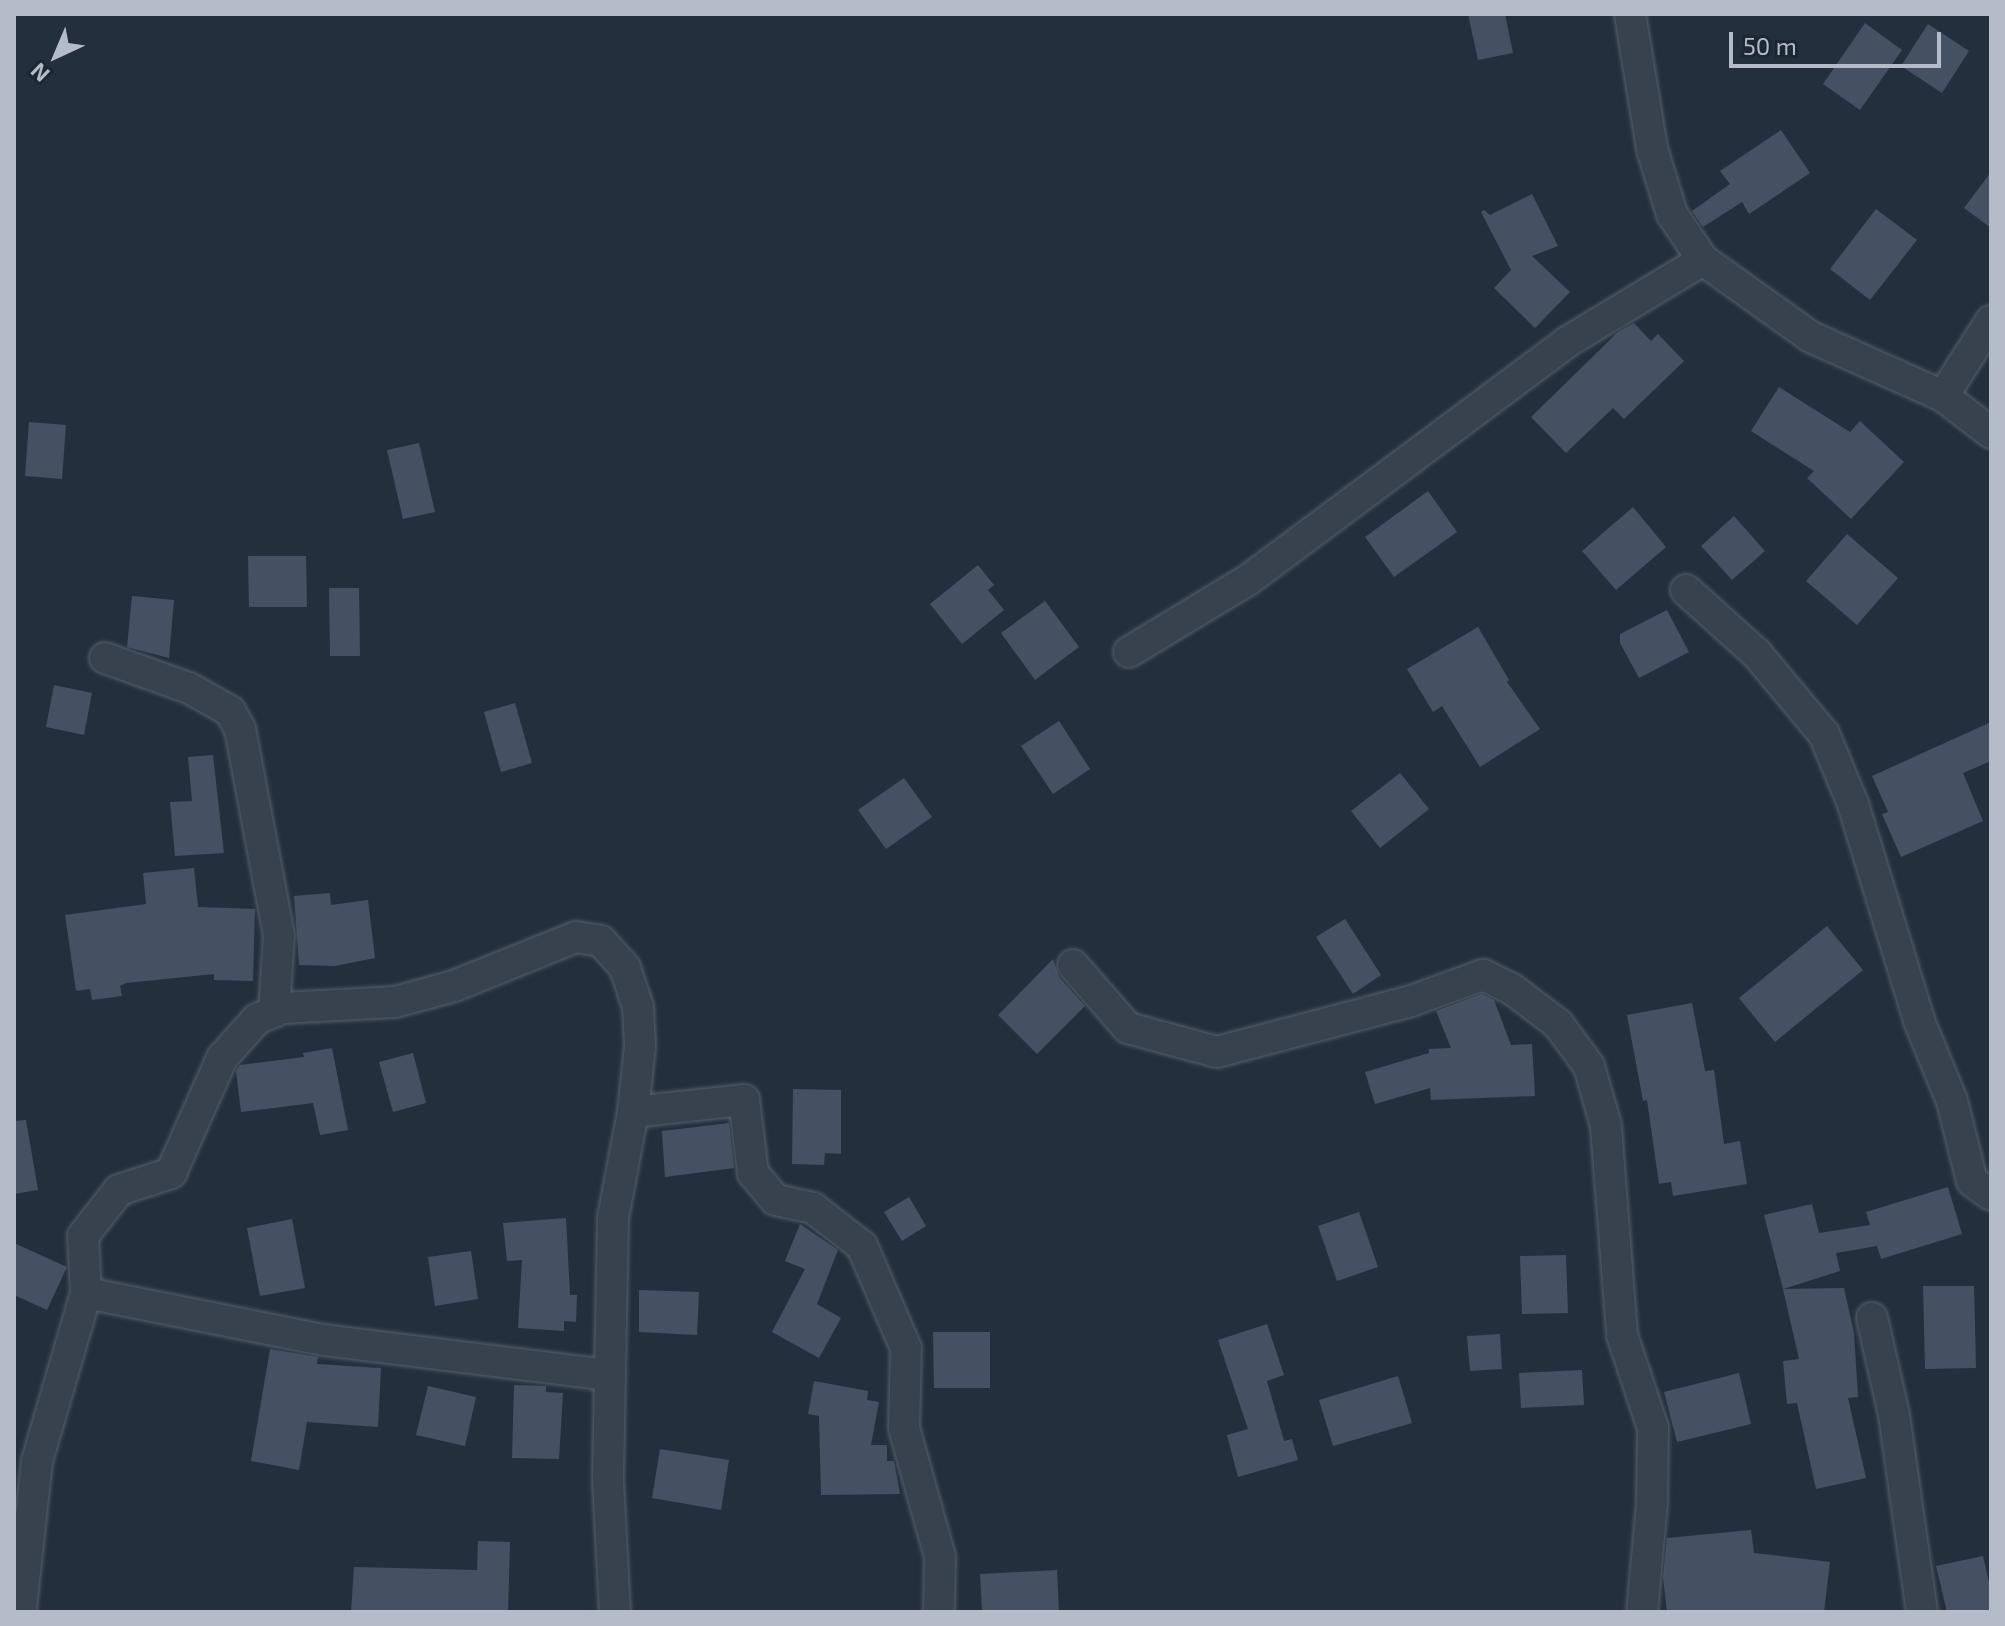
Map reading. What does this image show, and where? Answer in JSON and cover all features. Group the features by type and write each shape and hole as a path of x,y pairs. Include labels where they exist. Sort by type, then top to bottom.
{"street":[{"path":"1630,14 1652,149 1672,214 1703,260 1811,337 1943,396 1991,433"},
{"path":"1129,652 1248,580 1567,342 1703,260"},
{"path":"1943,396 1991,321"},
{"path":"1686,590 1757,654 1824,734 1853,804 1920,1023 1952,1101 1972,1181 1991,1195"},
{"path":"105,658 189,688 230,711 240,729 279,935 274,1012"},
{"path":"23,1609 37,1461 86,1293 83,1236 119,1190 171,1173 222,1058 257,1019 274,1012 395,1002 454,986 576,937 601,941 625,968 638,1007 640,1046 633,1112 613,1218 608,1480 615,1612"},
{"path":"1073,965 1128,1028 1217,1052 1411,1001 1483,975 1512,989 1558,1024 1589,1066 1606,1126 1622,1335 1653,1428 1652,1503 1642,1612"},
{"path":"633,1112 744,1100 753,1173 776,1200 813,1208 862,1246 906,1348 907,1371 902,1401 904,1428 940,1557 939,1612"},
{"path":"86,1293 323,1340 610,1375"},
{"path":"1872,1318 1894,1415 1922,1612"}],"building":[{"path":"1468,14 1505,14 1513,53 1478,60"},
{"path":"1865,23 1902,50 1860,110 1823,84"},
{"path":"1928,24 1969,51 1942,93 1901,66"},
{"path":"1781,130 1810,173 1749,214 1742,202 1703,227 1692,211 1730,184 1720,171"},
{"path":"1991,172 1991,228 1964,208"},
{"path":"1532,194 1558,246 1532,256 1570,292 1535,328 1494,288 1511,270 1481,212 1484,210 1490,215"},
{"path":"1876,209 1917,240 1870,300 1830,269"},
{"path":"1634,323 1651,341 1658,334 1684,361 1624,419 1613,408 1566,453 1531,417 1618,332"},
{"path":"1779,387 1850,432 1860,421 1904,462 1851,519 1807,478 1814,471 1751,431"},
{"path":"29,422 66,425 62,479 25,476"},
{"path":"419,443 435,512 403,519 387,450"},
{"path":"1428,491 1457,532 1394,577 1365,537"},
{"path":"1633,507 1666,547 1616,590 1582,551"},
{"path":"1734,516 1765,551 1732,580 1701,546"},
{"path":"1847,534 1898,578 1857,625 1806,581"},
{"path":"248,556 306,556 307,607 249,607"},
{"path":"978,565 994,585 988,590 1004,610 962,644 930,604"},
{"path":"329,588 359,588 360,656 330,656"},
{"path":"132,596 174,600 169,658 127,647"},
{"path":"1045,601 1079,647 1035,680 1001,633"},
{"path":"1667,610 1689,652 1639,678 1620,643 1620,634"},
{"path":"1478,627 1509,680 1507,682 1540,729 1480,767 1442,706 1433,712 1407,669"},
{"path":"54,685 92,693 84,735 46,727"},
{"path":"515,703 532,763 501,772 484,712"},
{"path":"1059,721 1090,769 1053,794 1021,746"},
{"path":"1991,722 1991,761 1963,773 1983,821 1901,857 1882,814 1888,812 1872,776"},
{"path":"213,755 224,853 175,856 170,802 192,801 188,757"},
{"path":"1400,773 1429,809 1380,848 1351,811"},
{"path":"904,778 932,817 886,849 858,810"},
{"path":"194,868 198,907 255,909 253,981 214,980 214,974 126,983 120,986 122,996 92,1000 90,989 76,991 65,915 146,904 143,873"},
{"path":"330,893 331,905 368,900 375,958 335,966 299,965 294,896"},
{"path":"1345,919 1381,975 1353,994 1316,937"},
{"path":"1827,926 1863,970 1775,1042 1739,998"},
{"path":"1053,959 1059,977 1085,1006 1037,1054 998,1015"},
{"path":"1482,994 1494,1000 1511,1045 1532,1044 1535,1096 1431,1100 1430,1088 1375,1104 1365,1072 1429,1053 1429,1049 1451,1048 1436,1011"},
{"path":"1692,1003 1705,1071 1714,1070 1724,1144 1740,1141 1747,1184 1673,1196 1671,1182 1659,1184 1647,1100 1643,1101 1627,1015"},
{"path":"332,1048 348,1130 320,1135 313,1103 241,1112 236,1071 240,1065 304,1057 303,1053"},
{"path":"413,1053 426,1103 393,1112 379,1062"},
{"path":"793,1089 841,1090 841,1154 825,1153 824,1165 792,1164"},
{"path":"26,1120 38,1190 14,1194 14,1121"},
{"path":"729,1123 734,1168 665,1177 662,1131"},
{"path":"1948,1187 1962,1234 1881,1259 1877,1246 1836,1253 1840,1271 1783,1289 1764,1215 1812,1204 1819,1233 1870,1225 1866,1212"},
{"path":"909,1197 926,1226 902,1241 884,1212"},
{"path":"1359,1212 1378,1267 1337,1281 1318,1226"},
{"path":"566,1218 570,1295 577,1295 576,1322 564,1321 564,1331 518,1328 522,1260 507,1261 503,1223"},
{"path":"292,1219 305,1288 260,1296 247,1228"},
{"path":"800,1224 838,1250 817,1304 841,1318 819,1358 772,1332 805,1269 785,1261"},
{"path":"14,1243 67,1267 47,1310 14,1295"},
{"path":"471,1251 478,1299 435,1306 428,1257"},
{"path":"1566,1255 1568,1313 1522,1314 1520,1256"},
{"path":"1923,1286 1974,1286 1976,1368 1925,1369"},
{"path":"1844,1288 1854,1333 1858,1397 1848,1398 1866,1478 1816,1489 1797,1403 1787,1404 1783,1361 1799,1359 1783,1289"},
{"path":"639,1290 699,1292 697,1335 639,1332"},
{"path":"1267,1324 1284,1375 1267,1381 1284,1441 1292,1439 1298,1460 1238,1477 1227,1435 1248,1429 1218,1340"},
{"path":"933,1332 990,1332 990,1388 934,1388"},
{"path":"1500,1334 1502,1369 1470,1371 1467,1336"},
{"path":"270,1349 318,1357 317,1364 381,1368 378,1427 307,1422 299,1470 251,1461"},
{"path":"1582,1370 1584,1405 1521,1408 1519,1373"},
{"path":"1739,1373 1751,1424 1677,1442 1664,1392"},
{"path":"1398,1376 1412,1423 1333,1446 1319,1400"},
{"path":"814,1381 868,1391 867,1400 879,1402 871,1445 887,1445 887,1461 894,1461 900,1494 821,1495 819,1416 808,1414"},
{"path":"514,1385 546,1386 546,1392 563,1393 559,1459 512,1458"},
{"path":"428,1386 476,1397 465,1446 416,1435"},
{"path":"660,1449 729,1460 721,1510 652,1498"},
{"path":"1751,1530 1754,1553 1830,1562 1824,1612 1667,1612 1663,1577 1667,1538"},
{"path":"478,1541 510,1542 508,1612 351,1612 354,1567 477,1570"},
{"path":"1983,1556 1991,1591 1991,1612 1947,1612 1936,1566"},
{"path":"1057,1570 1059,1612 982,1612 980,1574"}]}
